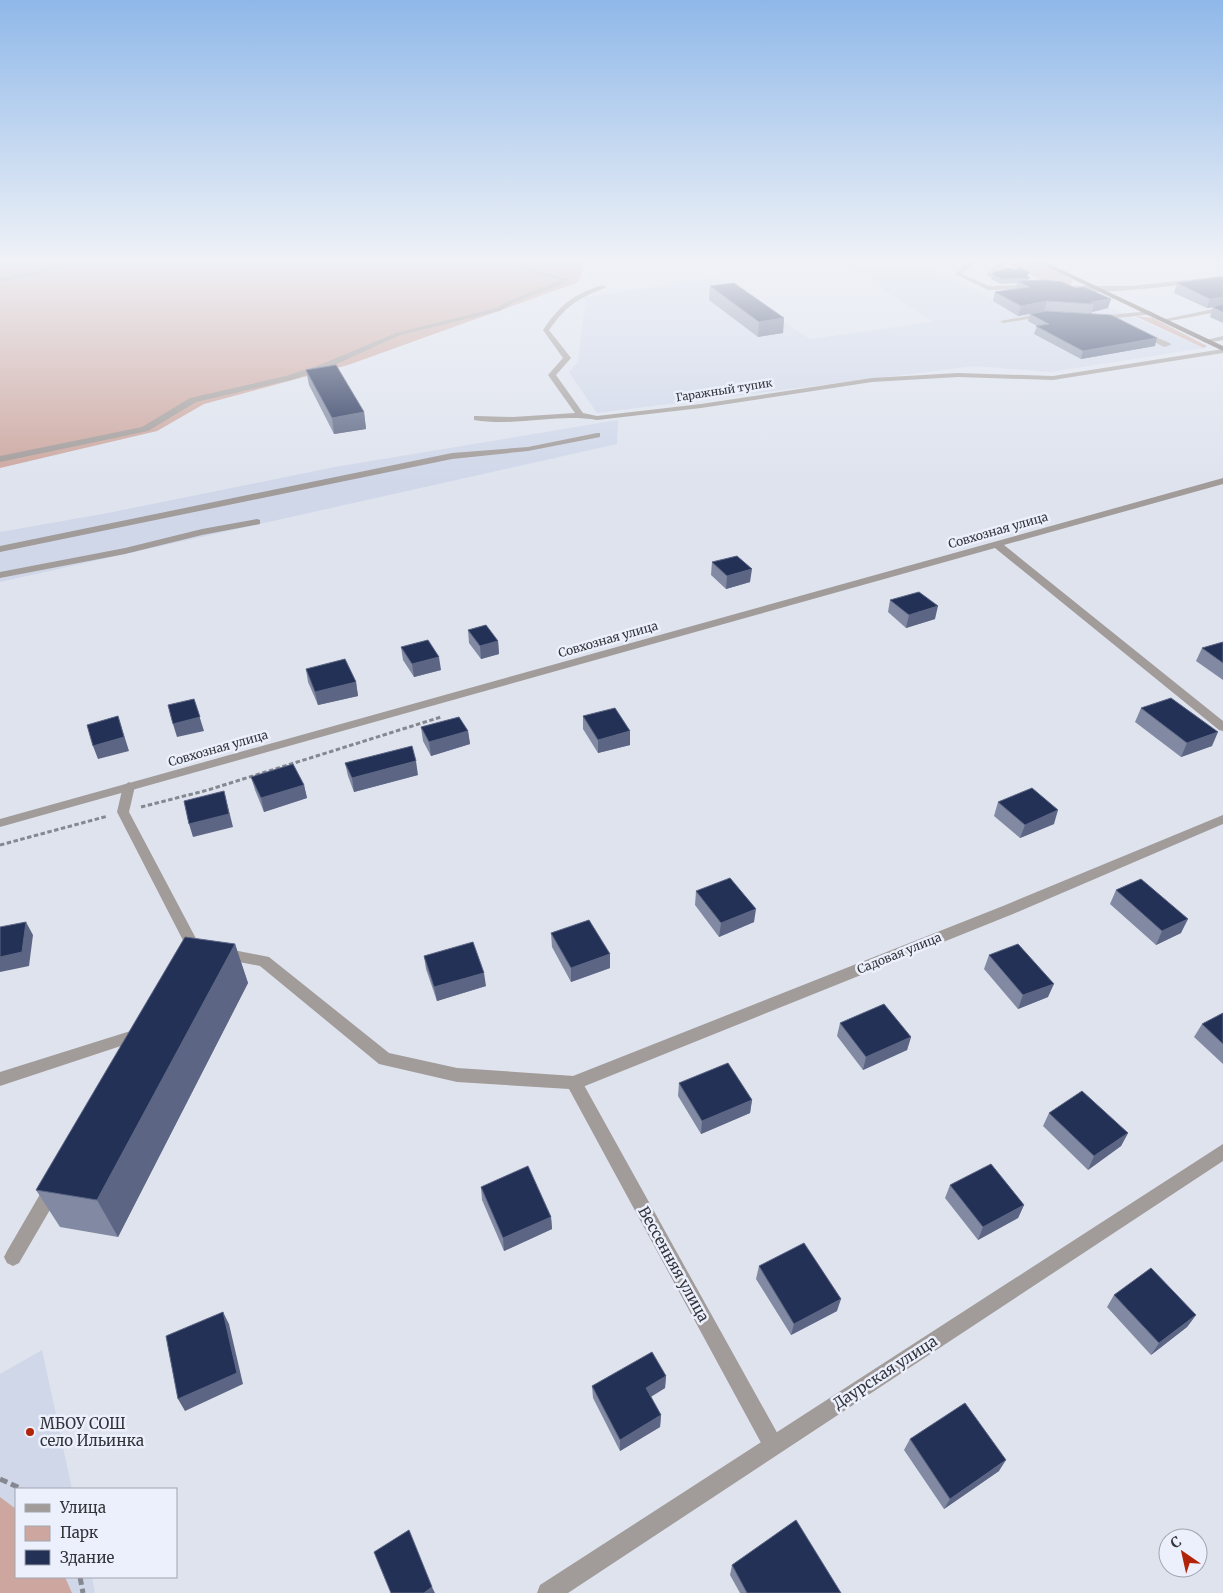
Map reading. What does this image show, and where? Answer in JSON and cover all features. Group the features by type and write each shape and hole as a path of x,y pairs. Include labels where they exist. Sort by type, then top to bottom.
{"highway":[{"path":"1193,334 1223,350"}],"street":[{"path":"0,459 145,429 193,400 288,378 325,366 397,334"},
{"path":"549,334 567,358 552,376 580,414"},
{"path":"1144,334 1167,345"},
{"path":"1206,341 1223,338"},
{"name":"Гаражный тупик","path":"477,418 514,419 580,414 597,418 701,406 872,380 958,375 1053,378 1223,350"},
{"path":"0,549 452,456 528,449 597,435"},
{"name":"Совхозная улица","path":"0,823 1223,481"},
{"path":"0,575 125,551 202,532 258,522"},
{"path":"998,545 1223,728"},
{"path":"129,786 124,812 194,948"},
{"name":"Садовая улица","path":"574,1083 1008,910 1223,819"},
{"path":"184,962 194,948"},
{"path":"194,948 264,961 385,1059 457,1075 574,1083"},
{"path":"5,1075 145,1029 133,1050"},
{"name":"Вессенняя улица","path":"574,1083 773,1445"},
{"name":"Даурская улица","path":"548,1593 1223,1152"},
{"path":"13,1257 58,1180"}],"path":[{"path":"0,845 124,812"},
{"path":"0,1479 20,1488"},
{"path":"80,1578 83,1593"}],"shaded area":[{"path":"581,334 803,334 810,339 844,334 1172,334 1204,348 1050,372 975,366 597,413 569,372 578,362"},
{"path":"618,420 617,444 0,582 0,532 108,513 335,467"},
{"name":"МБОУ СОШ село Ильинка","path":"42,1350 72,1488 15,1488 15,1578 92,1578 95,1593 0,1593 0,1374"}],"green space":[{"path":"0,334 433,334 348,365 204,404 157,431 0,468"},
{"path":"1175,334 1185,334 1207,346 1204,348"},
{"path":"0,1497 15,1508 15,1578 65,1578 72,1593 0,1593"}],"building":[{"path":"1052,334 1150,334 1157,338 1083,351"},
{"path":"336,365 364,412 332,418 306,370"},
{"path":"737,556 752,569 727,576 712,562"},
{"path":"919,592 938,606 909,615 890,600"},
{"path":"486,625 498,641 480,646 468,630"},
{"path":"428,640 439,657 412,664 401,647"},
{"path":"1223,642 1223,663 1202,648"},
{"path":"345,659 356,682 315,692 306,669"},
{"path":"1171,698 1218,732 1187,743 1141,708"},
{"path":"194,699 200,717 173,724 168,705"},
{"path":"615,708 630,731 598,740 583,716"},
{"path":"118,716 124,737 93,746 87,725"},
{"path":"459,717 468,731 429,742 421,727"},
{"path":"412,746 416,761 352,778 345,763"},
{"path":"293,764 304,785 261,798 251,777"},
{"path":"1032,788 1058,810 1025,825 998,802"},
{"path":"224,791 229,814 189,824 184,801"},
{"path":"730,878 756,909 721,923 696,891"},
{"path":"1141,879 1188,919 1162,931 1116,890"},
{"path":"589,920 610,954 571,968 551,933"},
{"path":"26,922 22,952 0,957 0,927"},
{"path":"185,937 235,944 97,1200 36,1190"},
{"path":"473,942 484,973 434,987 424,956"},
{"path":"1018,944 1054,984 1023,995 989,955"},
{"path":"884,1004 911,1037 866,1057 840,1023"},
{"path":"1223,1013 1223,1044 1202,1024"},
{"path":"728,1063 752,1100 702,1121 679,1083"},
{"path":"1082,1091 1128,1133 1094,1156 1049,1113"},
{"path":"991,1164 1024,1205 983,1227 950,1185"},
{"path":"528,1166 551,1217 503,1238 481,1187"},
{"path":"804,1243 841,1299 794,1324 759,1266"},
{"path":"1151,1268 1196,1315 1159,1343 1114,1295"},
{"path":"223,1312 237,1373 178,1399 166,1336"},
{"path":"652,1352 666,1376 646,1388 661,1415 620,1440 592,1386"},
{"path":"965,1403 1006,1460 950,1499 910,1439"},
{"path":"796,1520 841,1593 747,1593 732,1565"},
{"path":"409,1530 432,1587 424,1593 391,1593 374,1552"}],"place":[{"name":"МБОУ СОШ село Ильинка","path":"30,1432"}]}
